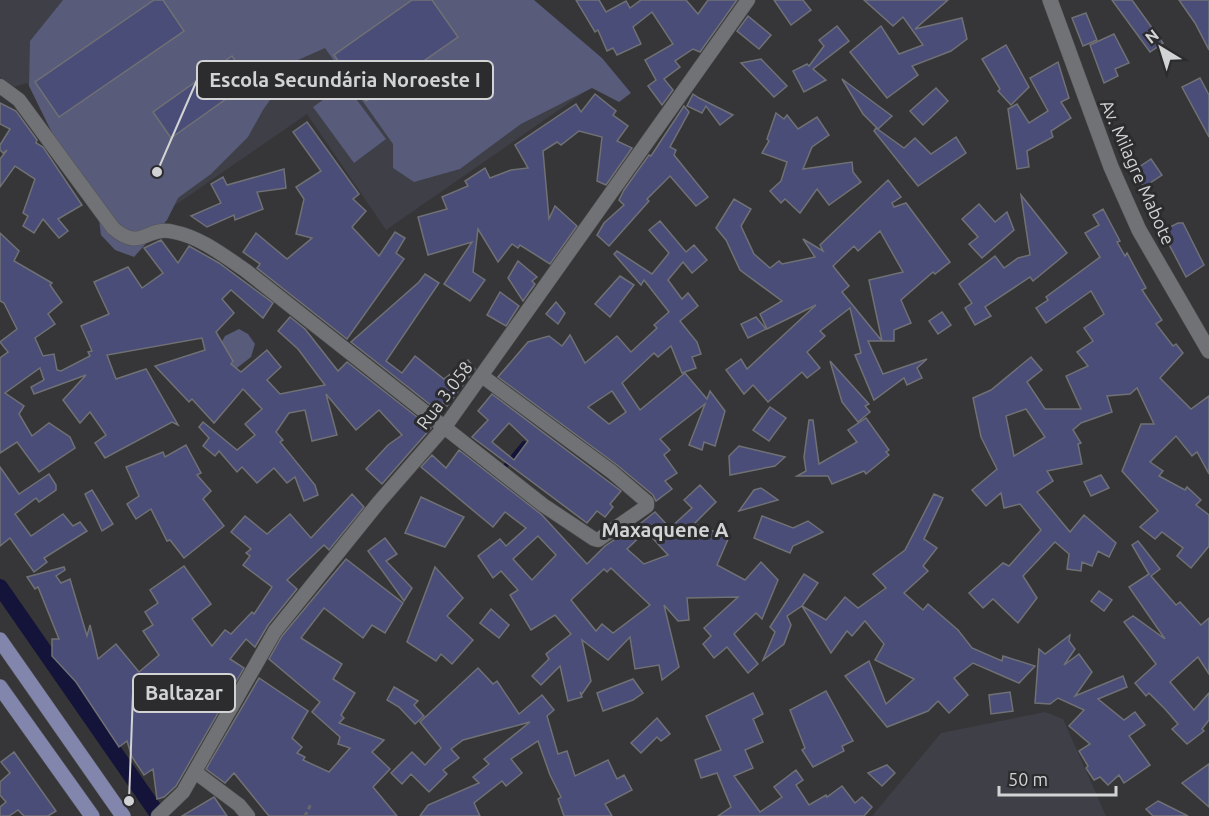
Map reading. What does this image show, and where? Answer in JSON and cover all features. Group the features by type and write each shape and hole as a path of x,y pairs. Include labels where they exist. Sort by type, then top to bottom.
{"main road":[{"path":"0,640 122,815"},
{"path":"0,688 92,816"}],"street":[{"name":"Rua 3.058","path":"163,812 183,792 274,631 372,510 445,426 748,0"},
{"name":"Av. Milagre Mabote","path":"1050,0 1107,157 1139,230 1209,351"},
{"path":"0,86 19,100 113,228 124,238 138,240 165,230 213,248 245,270 543,505 594,540 609,534 647,506 647,502 612,472 482,376"},
{"path":"195,772 239,805 248,816"}],"path":[{"path":"305,816 311,804"}],"shaded area":[{"path":"0,0 526,0 602,80 386,230 307,114 135,233 27,83 14,87 0,77"},
{"path":"63,0 534,0 602,58 631,93 619,102 592,88 521,124 460,169 414,182 393,168 393,144 325,48 298,60 263,110 248,137 211,174 178,198 167,220 134,257 115,250 101,235 96,197 56,141 29,86 30,41"},
{"path":"345,84 386,139 354,163 313,107"},
{"path":"239,329 248,334 255,344 251,357 237,368 231,367 221,343 225,336"},
{"path":"1045,712 1063,719 1106,816 872,816 941,733"}],"building":[{"path":"154,0 163,0 184,31 59,117 35,82"},
{"path":"412,0 432,0 458,37 366,101 334,55"},
{"path":"576,0 599,0 606,12 626,1 630,8 641,0 686,0 698,14 708,0 737,0 700,52 693,49 675,61 680,67 664,79 673,90 662,105 648,86 656,80 645,60 673,44 652,12 633,27 641,44 617,55 613,48 607,51 598,30 595,32"},
{"path":"774,0 803,0 811,10 791,25"},
{"path":"864,0 948,0 915,29 962,18 967,39 951,51 912,66 918,75 887,98 850,52 881,26 899,54 923,45 903,17 893,26"},
{"path":"1112,0 1132,0 1163,43 1150,52"},
{"path":"1179,0 1209,0 1209,50 1195,23"},
{"path":"1086,13 1097,40 1083,46 1072,18"},
{"path":"748,16 771,35 759,49 737,31"},
{"path":"837,26 849,41 813,69 826,80 804,92 793,71 807,64 809,66 824,46 819,40"},
{"path":"1114,34 1129,63 1115,69 1118,76 1104,83 1090,45"},
{"path":"1006,45 1029,87 1011,105 998,91 1000,89 982,59"},
{"path":"232,56 250,82 171,138 153,112"},
{"path":"761,59 787,86 774,97 741,63"},
{"path":"1058,62 1069,98 1061,102 1071,118 1051,131 1053,137 1027,151 1029,167 1017,169 1008,109 1017,104 1029,123 1048,111 1030,78"},
{"path":"1200,78 1209,95 1209,137 1182,87"},
{"path":"842,79 892,116 878,129 863,114"},
{"path":"936,88 948,101 923,125 910,111"},
{"path":"595,94 616,111 613,115 628,126 617,141 632,148 606,185 597,181 602,137 579,131 561,145 557,142 543,151 549,219 555,206 577,226 550,264 520,245 518,248 512,244 498,262 478,229 473,272 485,280 470,301 444,284 472,242 428,255 418,217 447,209 442,197 468,186 465,181 485,168 490,178 511,170 528,168 515,145 576,104 581,112"},
{"path":"693,94 733,115 720,125 706,106 702,113 687,106"},
{"path":"0,103 16,111 37,140 36,143 43,147 82,205 58,219 68,231 59,238 43,219 34,233 23,226 28,216 23,213 35,179 15,166 0,187 0,159 7,150 3,153 0,145 10,129 0,124"},
{"path":"684,106 689,112 670,147 676,150 674,155 708,197 696,206 670,176 647,199 649,201 609,246 597,235 604,223 624,205 619,200 624,190 649,155 651,156"},
{"path":"776,113 784,119 787,115 798,129 817,117 829,135 812,147 803,169 852,162 853,172 861,182 829,205 817,189 800,213 785,199 781,203 770,191 781,181 787,162 762,153 769,141 767,139"},
{"path":"307,122 359,194 353,199 366,211 352,227 379,256 395,232 405,238 396,253 404,259 347,339 257,268 260,264 243,252 256,233 287,259 312,238 296,234 304,199 296,187 321,171 293,132"},
{"path":"876,128 904,148 915,138 931,154 956,137 966,153 918,186 874,131"},
{"path":"1151,159 1162,175 1144,187 1133,171"},
{"path":"284,169 286,188 257,192 263,209 235,220 234,215 207,227 191,216 221,203 211,184 223,177 227,185"},
{"path":"888,180 901,197 892,203 894,207 906,203 950,262 935,274 933,272 901,300 911,323 894,330 894,341 882,341 868,341 883,374 927,359 917,368 922,378 907,385 904,378 874,400 855,355 861,353 850,308 820,331 825,336 807,352 820,368 807,378 802,372 768,402 753,385 744,394 726,370 741,359 747,369 816,305 767,329 760,314 782,301 740,270 726,240 716,228 734,199 751,209 741,226 754,254 770,268 779,261 782,264 815,257 803,239 823,251 820,245","holes":["880,231 903,272 869,280 882,341 842,292 849,286 833,266 854,246 858,251"]},
{"path":"1021,195 1067,253 1033,281 1030,277 985,307 991,316 975,325 965,308 972,303 959,284 995,256 1004,268 1018,258 1030,255"},
{"path":"979,204 995,222 1007,212 1014,230 982,258 969,244 978,237 962,219"},
{"path":"1103,209 1120,241 1117,242 1125,256 1127,253 1146,288 1142,290 1162,320 1156,324 1173,346 1176,344 1183,353 1160,378 1191,409 1209,396 1209,474 1197,452 1192,456 1176,436 1150,462 1163,471 1159,476 1185,490 1187,487 1201,500 1196,505 1209,515 1209,546 1191,568 1177,556 1183,548 1162,532 1155,539 1140,527 1158,511 1122,471 1141,424 1154,424 1137,388 1130,394 1107,396 1112,412 1081,423 1073,430 1081,443 1078,444 1082,464 1047,471 1053,481 1037,492 1070,532 1084,515 1116,543 1109,557 1098,551 1092,566 1082,562 1081,571 1067,569 1069,554 1055,542 1023,576 1037,598 1018,623 993,599 983,608 969,593 1003,563 1009,566 1041,530 1020,504 1004,508 1001,493 986,506 972,490 997,469 981,437 973,398 991,390 1031,357 1042,370 1027,382 1045,409 1081,409 1066,376 1088,366 1077,352 1093,341 1084,328 1104,314 1091,291 1046,323 1036,308 1048,300 1046,297 1100,257 1085,233 1099,225 1093,215","holes":["1026,409 1045,437 1014,456 1006,416"]},
{"path":"660,221 686,252 694,245 707,260 692,273 683,262 668,280 682,299 688,293 698,306 680,321 697,342 701,354 692,357 696,368 682,373 671,346 658,357 654,353 622,383 640,410 685,373 707,399 710,391 725,411 715,446 704,442 702,450 689,445 705,404 660,439 670,450 664,455 677,473 665,481 672,489 656,501 653,495 617,465 498,377 528,342 549,336 562,346 570,335 585,363 617,336 631,352 657,328 654,325 669,312 644,280 641,285 614,254 617,251 652,274 669,253 649,230","holes":["612,391 626,412 609,424 588,407"]},
{"path":"1183,223 1204,265 1186,277 1162,231"},
{"path":"0,233 19,251 14,261 52,283 50,285 62,302 48,314 55,324 35,338 43,356 54,354 57,370 61,371 90,356 88,352 92,351 81,326 109,314 94,282 128,267 142,288 163,273 144,248 161,240 178,263 189,246 219,263 273,303 263,318 231,290 222,299 234,313 216,332 233,361 231,364 241,372 267,350 281,367 267,380 280,394 325,385 298,349 278,331 290,317 305,329 338,371 347,362 431,428 382,484 366,469 388,445 402,435 379,410 356,430 326,394 337,435 312,441 305,410 289,413 276,432 283,440 280,442 315,485 318,495 304,501 295,477 287,483 274,468 257,483 242,467 237,472 219,451 215,456 203,446 209,438 199,427 203,422 237,450 255,435 245,424 262,409 243,389 214,423 192,399 189,402 155,366 205,350 202,338 107,355 116,379 146,369 178,425 172,422 105,458 95,443 106,435 90,412 80,423 63,400 86,375 34,394 31,387 44,380 40,368 5,393 24,406 19,414 32,436 49,423 70,437 75,448 39,472 17,442 0,453 0,358 8,352 0,342 17,329 4,303 0,301"},
{"path":"518,261 537,277 532,281 535,284 523,301 508,278"},
{"path":"425,274 439,283 386,361 402,373 415,356 444,379 468,360 475,369 447,406 443,403 437,410 351,342 419,282"},
{"path":"620,276 634,285 610,317 595,304"},
{"path":"500,292 519,306 506,326 487,315"},
{"path":"556,302 565,313 558,324 546,314"},
{"path":"942,312 951,325 938,334 929,321"},
{"path":"756,317 766,329 748,338 741,324"},
{"path":"830,361 869,404 865,406 870,412 858,422 842,402"},
{"path":"492,394 621,491 610,504 613,507 605,517 597,511 587,523 472,437 488,420 478,411","holes":["509,423 528,441 514,460 492,442"]},
{"path":"770,407 786,418 769,441 753,430"},
{"path":"866,418 889,450 886,452 889,455 866,474 864,471 832,484 828,476 797,476 806,471 804,457 809,420 813,420 819,464 857,442 848,430"},
{"path":"186,445 201,473 197,475 211,491 203,499 224,526 184,558 170,540 167,541 151,509 136,519 127,504 139,496 126,467 163,452 165,457"},
{"path":"739,446 785,457 775,466 730,475 729,456"},
{"path":"459,450 542,515 587,564 605,546 620,536 622,538 655,512 670,528 692,508 684,500 700,485 716,502 694,524 729,537 717,565 745,580 761,562 778,580 762,619 756,613 734,634 758,664 748,673 727,647 714,658 703,644 711,636 704,628 738,597 687,598 689,620 678,621 664,605 679,667 662,680 659,665 635,669 630,637 608,660 582,640 591,681 582,694 580,692 582,697 568,701 560,666 541,685 532,676 549,659 546,654 571,634 555,615 531,630 510,595 518,590 501,571 493,578 478,556 500,539 506,546 526,528 505,512 493,527 421,467 432,455 446,468","holes":["646,531 668,555 644,564 627,549","538,536 556,555 532,580 513,559","611,568 650,605 613,633 602,624 596,631 571,600 604,569 607,572"]},
{"path":"0,467 19,494 49,474 56,485 56,490 39,502 36,498 15,514 31,536 63,514 73,526 80,522 87,531 44,558 47,562 34,572 10,538 0,546"},
{"path":"1101,475 1109,488 1091,496 1084,482"},
{"path":"761,488 778,500 739,511 754,490"},
{"path":"92,490 113,524 102,531 85,494"},
{"path":"352,494 364,507 329,550 324,545 287,580 297,589 268,625 255,647 246,639 230,659 244,668 176,786 164,797 157,799 153,769 144,775 132,757 127,741 119,747 76,682 52,656 52,639 59,639 38,587 35,589 27,577 64,567 65,570 56,576 61,583 70,579 87,636 90,625 98,659 116,644 139,672 159,655 143,631 153,625 145,612 158,603 150,590 184,566 211,604 192,619 212,646 225,630 231,634 252,612 254,614 272,587 243,565 250,556 246,553 251,549 231,532 245,516 267,534 290,514 311,538"},
{"path":"934,494 943,498 924,539 937,548 923,566 928,571 904,593 923,610 928,604 958,630 972,648 1002,661 1003,656 1035,666 1019,683 973,663 954,678 968,695 949,713 938,701 928,711 887,727 845,676 869,661 886,704 914,679 875,660 884,644 865,621 852,636 847,631 831,653 802,606 826,620 845,597 858,608 886,588 873,574 905,550"},
{"path":"421,497 464,517 445,547 405,533"},
{"path":"762,516 793,528 808,521 823,532 793,546 790,553 754,538"},
{"path":"385,538 397,554 386,561 412,588 404,601 368,551"},
{"path":"1138,541 1160,569 1151,576 1176,605 1180,602 1201,625 1209,618 1209,674 1198,657 1170,682 1194,710 1209,693 1209,720 1202,729 1204,731 1187,744 1172,729 1178,724 1149,693 1146,696 1135,683 1156,664 1124,622 1133,616 1165,639 1129,587 1149,574 1132,545"},
{"path":"346,559 403,603 385,633 372,625 363,638 324,608 301,638 342,664 333,679 355,693 341,715 344,718 339,723 384,740 372,752 390,769 373,787 397,816 269,816 234,773 225,783 206,769 259,678 308,711 292,738 302,747 297,753 305,757 303,760 329,772 350,748 338,744 340,737 312,712 320,702 269,659 282,636"},
{"path":"435,567 463,598 447,616 473,640 452,664 441,654 436,661 407,642"},
{"path":"804,574 818,583 802,606 787,616 791,625 784,644 763,660 775,632 770,627"},
{"path":"1099,591 1112,600 1104,611 1091,601"},
{"path":"491,609 509,625 499,638 480,623"},
{"path":"1070,635 1069,641 1075,649 1064,665 1079,654 1092,672 1075,696 1123,676 1127,687 1098,699 1124,720 1135,712 1145,725 1129,736 1150,765 1124,783 1119,775 1108,785 1100,777 1094,780 1086,768 1088,766 1079,751 1090,744 1069,726 1084,710 1058,698 1050,704 1035,703 1039,649 1045,654"},
{"path":"478,668 493,684 497,681 519,714 542,695 554,710 547,716 558,754 567,751 575,776 608,760 617,779 624,775 632,790 605,804 612,816 564,816 558,799 561,797 550,775 538,741 511,759 522,773 506,786 502,781 474,803 480,816 420,816 428,805 479,783 473,777 489,764 484,759 530,722 463,740 451,749 459,758 443,770 447,774 429,792 411,774 402,784 391,773 412,752 425,765 441,748 420,722"},
{"path":"633,679 643,693 633,700 603,711 597,693"},
{"path":"394,687 418,701 414,705 424,716 415,724 399,707 387,700"},
{"path":"826,691 853,741 842,746 844,751 813,767 802,750 805,748 790,710"},
{"path":"1010,692 1013,711 991,714 989,695"},
{"path":"753,693 763,714 753,719 763,742 745,750 753,768 734,776 760,812 782,797 774,787 796,770 803,780 796,785 809,805 826,795 827,797 842,786 855,803 862,797 872,807 864,816 718,816 731,807 717,773 701,778 695,760 721,750 706,716"},
{"path":"657,718 670,734 661,741 657,737 641,753 631,743"},
{"path":"14,752 56,811 48,816 24,816 18,810 9,816 0,816 0,807 6,802 0,795 0,782 10,773 1,762"},
{"path":"1209,764 1209,807 1182,783"},
{"path":"887,765 895,773 882,786 868,773"},
{"path":"214,797 227,816 182,816"},
{"path":"1158,801 1188,816 1153,816 1146,809"}],"waterway":[{"path":"502,470 524,443 530,447"},
{"path":"0,587 159,816"}],"place":[{"name":"Escola Secundária Noroeste I","path":"157,172"},
{"name":"Baltazar","path":"129,801"}],"district":[{"name":"Maxaquene A","path":"665,529"}]}
